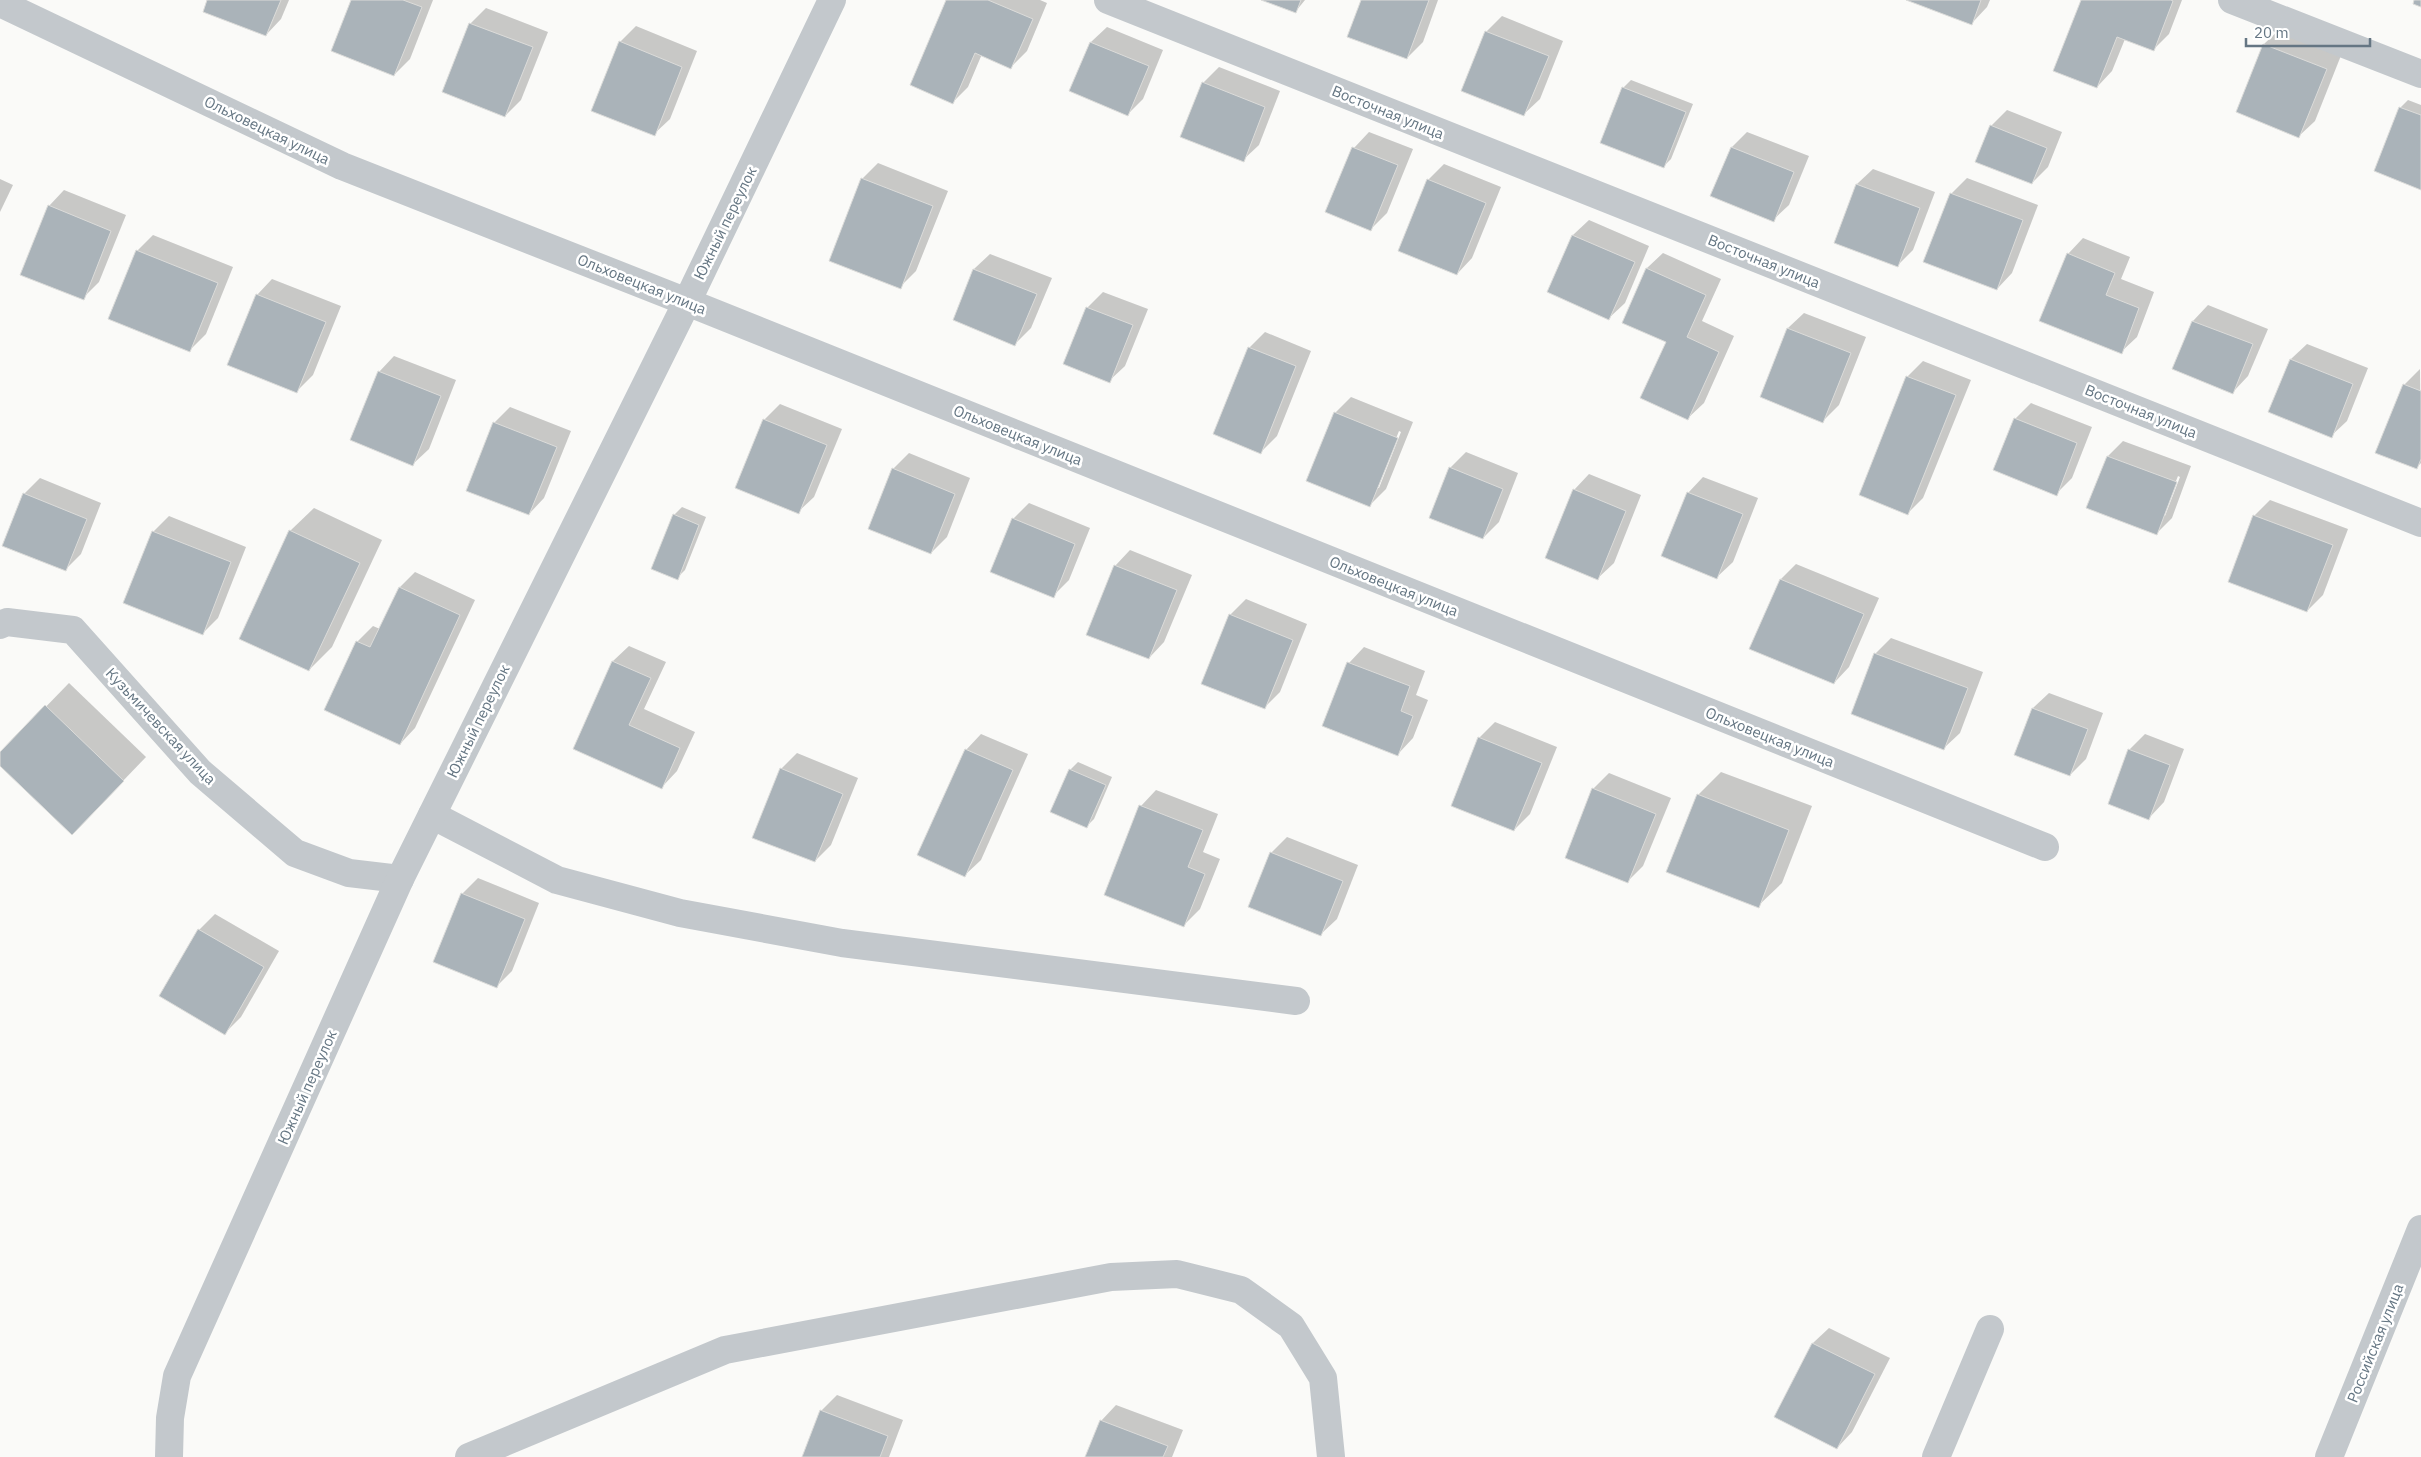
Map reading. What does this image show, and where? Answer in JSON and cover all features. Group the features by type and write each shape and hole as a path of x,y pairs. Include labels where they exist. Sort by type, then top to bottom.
{"street":[{"name":"Южный переулок","path":"169,1457 170,1418 178,1376 400,879 687,302 832,0"},
{"name":"Восточная улица","path":"1108,0 2421,523"},
{"path":"2232,0 2421,74"},
{"name":"Ольховецкая улица","path":"0,3 342,166 687,302 2044,847"},
{"name":"Кузьмичевская улица","path":"0,625 7,622 73,630 200,772 295,853 349,873 400,879"},
{"path":"432,815 557,880 680,913 842,943 1296,1001"},
{"name":"Российская улица","path":"2329,1457 2421,1229"},
{"path":"469,1457 725,1350 1111,1277 1177,1274 1241,1290 1291,1326 1323,1378 1331,1457"},
{"path":"1936,1457 1990,1329"}],"building":[{"path":"207,0 281,0 266,36 203,12"},
{"path":"351,0 403,0 422,7 394,76 331,51"},
{"path":"946,0 988,0 1033,19 1011,69 975,53 953,104 910,85"},
{"path":"1261,0 1301,0 1296,13"},
{"path":"1361,0 1429,0 1407,59 1347,37"},
{"path":"1906,0 1981,0 1972,25"},
{"path":"2081,0 2173,1 2154,51 2117,37 2097,88 2053,71"},
{"path":"2414,0 2421,0 2421,7 2413,4"},
{"path":"469,23 533,47 505,117 442,92"},
{"path":"1485,31 1549,56 1524,116 1461,91"},
{"path":"619,41 682,67 655,136 591,111"},
{"path":"1090,42 1149,66 1128,116 1069,91"},
{"path":"2263,44 2327,69 2299,138 2236,112"},
{"path":"1202,82 1265,107 1244,162 1180,137"},
{"path":"1622,87 1686,112 1664,168 1600,143"},
{"path":"2399,107 2421,115 2421,190 2374,171"},
{"path":"1990,125 2047,148 2032,184 1975,162"},
{"path":"1352,147 1398,165 1371,231 1325,212"},
{"path":"1731,147 1794,172 1774,222 1710,196"},
{"path":"861,178 933,206 901,289 829,261"},
{"path":"1427,179 1486,203 1457,275 1398,251"},
{"path":"1856,184 1920,208 1898,267 1834,243"},
{"path":"1950,193 2023,220 1997,290 1923,262"},
{"path":"48,205 111,231 84,300 20,275"},
{"path":"1572,235 1635,262 1609,320 1547,292"},
{"path":"136,250 218,283 190,352 108,319"},
{"path":"2067,253 2115,273 2106,295 2139,308 2122,354 2039,321"},
{"path":"1646,268 1706,295 1687,337 1719,352 1688,420 1640,398 1666,342 1622,323"},
{"path":"973,269 1037,294 1015,346 953,320"},
{"path":"256,294 326,322 297,393 227,365"},
{"path":"1086,307 1133,325 1110,383 1063,364"},
{"path":"2192,321 2253,344 2233,394 2172,369"},
{"path":"1787,328 1851,353 1823,423 1760,397"},
{"path":"1248,347 1296,366 1261,454 1213,434"},
{"path":"2290,359 2353,384 2332,438 2268,412"},
{"path":"378,371 441,396 413,466 350,440"},
{"path":"1906,376 1956,395 1908,515 1859,495"},
{"path":"2403,384 2421,391 2421,459 2417,469 2375,453"},
{"path":"1334,412 1398,438 1370,507 1306,481"},
{"path":"2014,418 2077,443 2057,496 1993,470"},
{"path":"763,419 827,445 799,514 735,488"},
{"path":"493,422 557,447 529,515 466,491"},
{"path":"2107,456 2177,482 2157,535 2086,508"},
{"path":"1449,467 1503,489 1483,539 1429,518"},
{"path":"892,468 955,494 931,554 868,529"},
{"path":"1573,489 1626,511 1598,580 1545,558"},
{"path":"1687,492 1743,514 1717,579 1661,556"},
{"path":"23,493 87,519 66,571 2,546"},
{"path":"673,514 699,525 678,580 651,569"},
{"path":"2253,515 2333,545 2307,612 2228,582"},
{"path":"1012,518 1075,544 1054,598 990,572"},
{"path":"289,530 360,563 309,671 239,639"},
{"path":"152,531 231,562 203,635 123,603"},
{"path":"1114,565 1177,590 1149,659 1086,635"},
{"path":"1780,579 1864,614 1834,684 1749,649"},
{"path":"399,587 460,615 400,745 324,710 356,641 370,647"},
{"path":"1229,614 1293,640 1265,709 1201,684"},
{"path":"1874,653 1968,688 1944,750 1851,714"},
{"path":"612,661 651,678 629,725 680,748 662,789 573,749"},
{"path":"1347,662 1410,686 1401,711 1413,716 1398,756 1322,726"},
{"path":"45,705 124,781 72,835 0,766 0,752"},
{"path":"2032,708 2088,729 2070,776 2014,755"},
{"path":"1478,737 1542,763 1514,831 1451,806"},
{"path":"965,749 1013,770 965,877 917,855"},
{"path":"2128,749 2170,765 2149,820 2108,804"},
{"path":"780,768 843,794 815,862 752,838"},
{"path":"1069,769 1106,785 1087,828 1050,812"},
{"path":"1592,788 1656,814 1628,883 1565,858"},
{"path":"1697,794 1789,830 1759,908 1666,872"},
{"path":"1139,805 1203,830 1188,867 1205,874 1184,927 1104,895"},
{"path":"1270,852 1343,881 1321,936 1248,907"},
{"path":"461,893 525,919 497,988 433,962"},
{"path":"198,929 264,967 225,1035 159,996"},
{"path":"1812,1343 1875,1374 1837,1449 1774,1417"},
{"path":"820,1410 888,1436 880,1457 802,1457"},
{"path":"1100,1420 1168,1446 1163,1457 1085,1457"}]}
